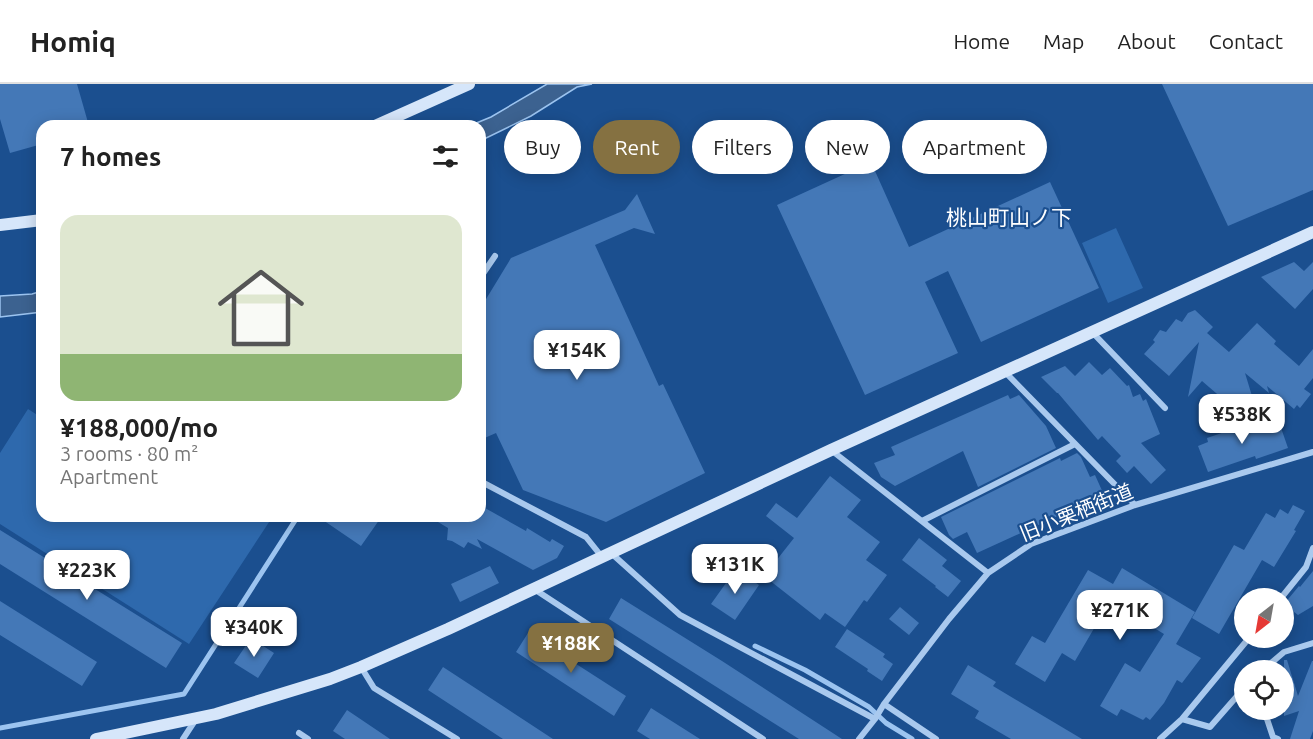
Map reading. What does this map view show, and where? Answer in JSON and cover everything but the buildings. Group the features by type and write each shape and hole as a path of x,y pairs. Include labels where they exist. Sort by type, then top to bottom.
{"street":[{"path":"388,120 469,84"},
{"path":"0,225 36,221"},
{"path":"96,739 216,714 330,679 361,667 448,629 831,450 1313,232"},
{"path":"486,269 495,256"},
{"path":"1092,333 1165,408"},
{"path":"1005,372 1135,506"},
{"path":"922,521 1075,444"},
{"path":"831,450 988,573"},
{"name":"旧小栗栖街道","path":"859,739 876,718 883,704 949,619 988,573 1031,544 1135,506 1313,452"},
{"path":"486,484 586,537 680,615 876,718"},
{"path":"1289,588 1306,567 1313,548"},
{"path":"534,589 763,739"},
{"path":"1275,660 1284,652 1313,643"},
{"path":"1161,739 1182,719 1241,648"},
{"path":"361,667 374,688 458,739"},
{"path":"1182,719 1210,727 1234,700"},
{"path":"883,704 934,738"},
{"path":"183,739 196,718"},
{"path":"1268,720 1274,737 1278,739"},
{"path":"438,739 444,731"},
{"path":"298,733 308,739"}],"shaded area":[{"path":"547,84 592,84 577,87 523,120 504,120 504,129 486,138 486,120 484,120"},
{"path":"1116,228 1143,288 1108,303 1082,243"},
{"path":"36,293 36,313 0,317 0,296"},
{"path":"28,409 36,414 36,522 269,522 189,644 0,524 0,453"}],"waterway":[{"path":"0,728 184,694 294,522"},
{"path":"755,646 805,670 869,707 886,723 912,739"}],"district":[{"name":"桃山町山ノ下","path":"1009,217"}]}
